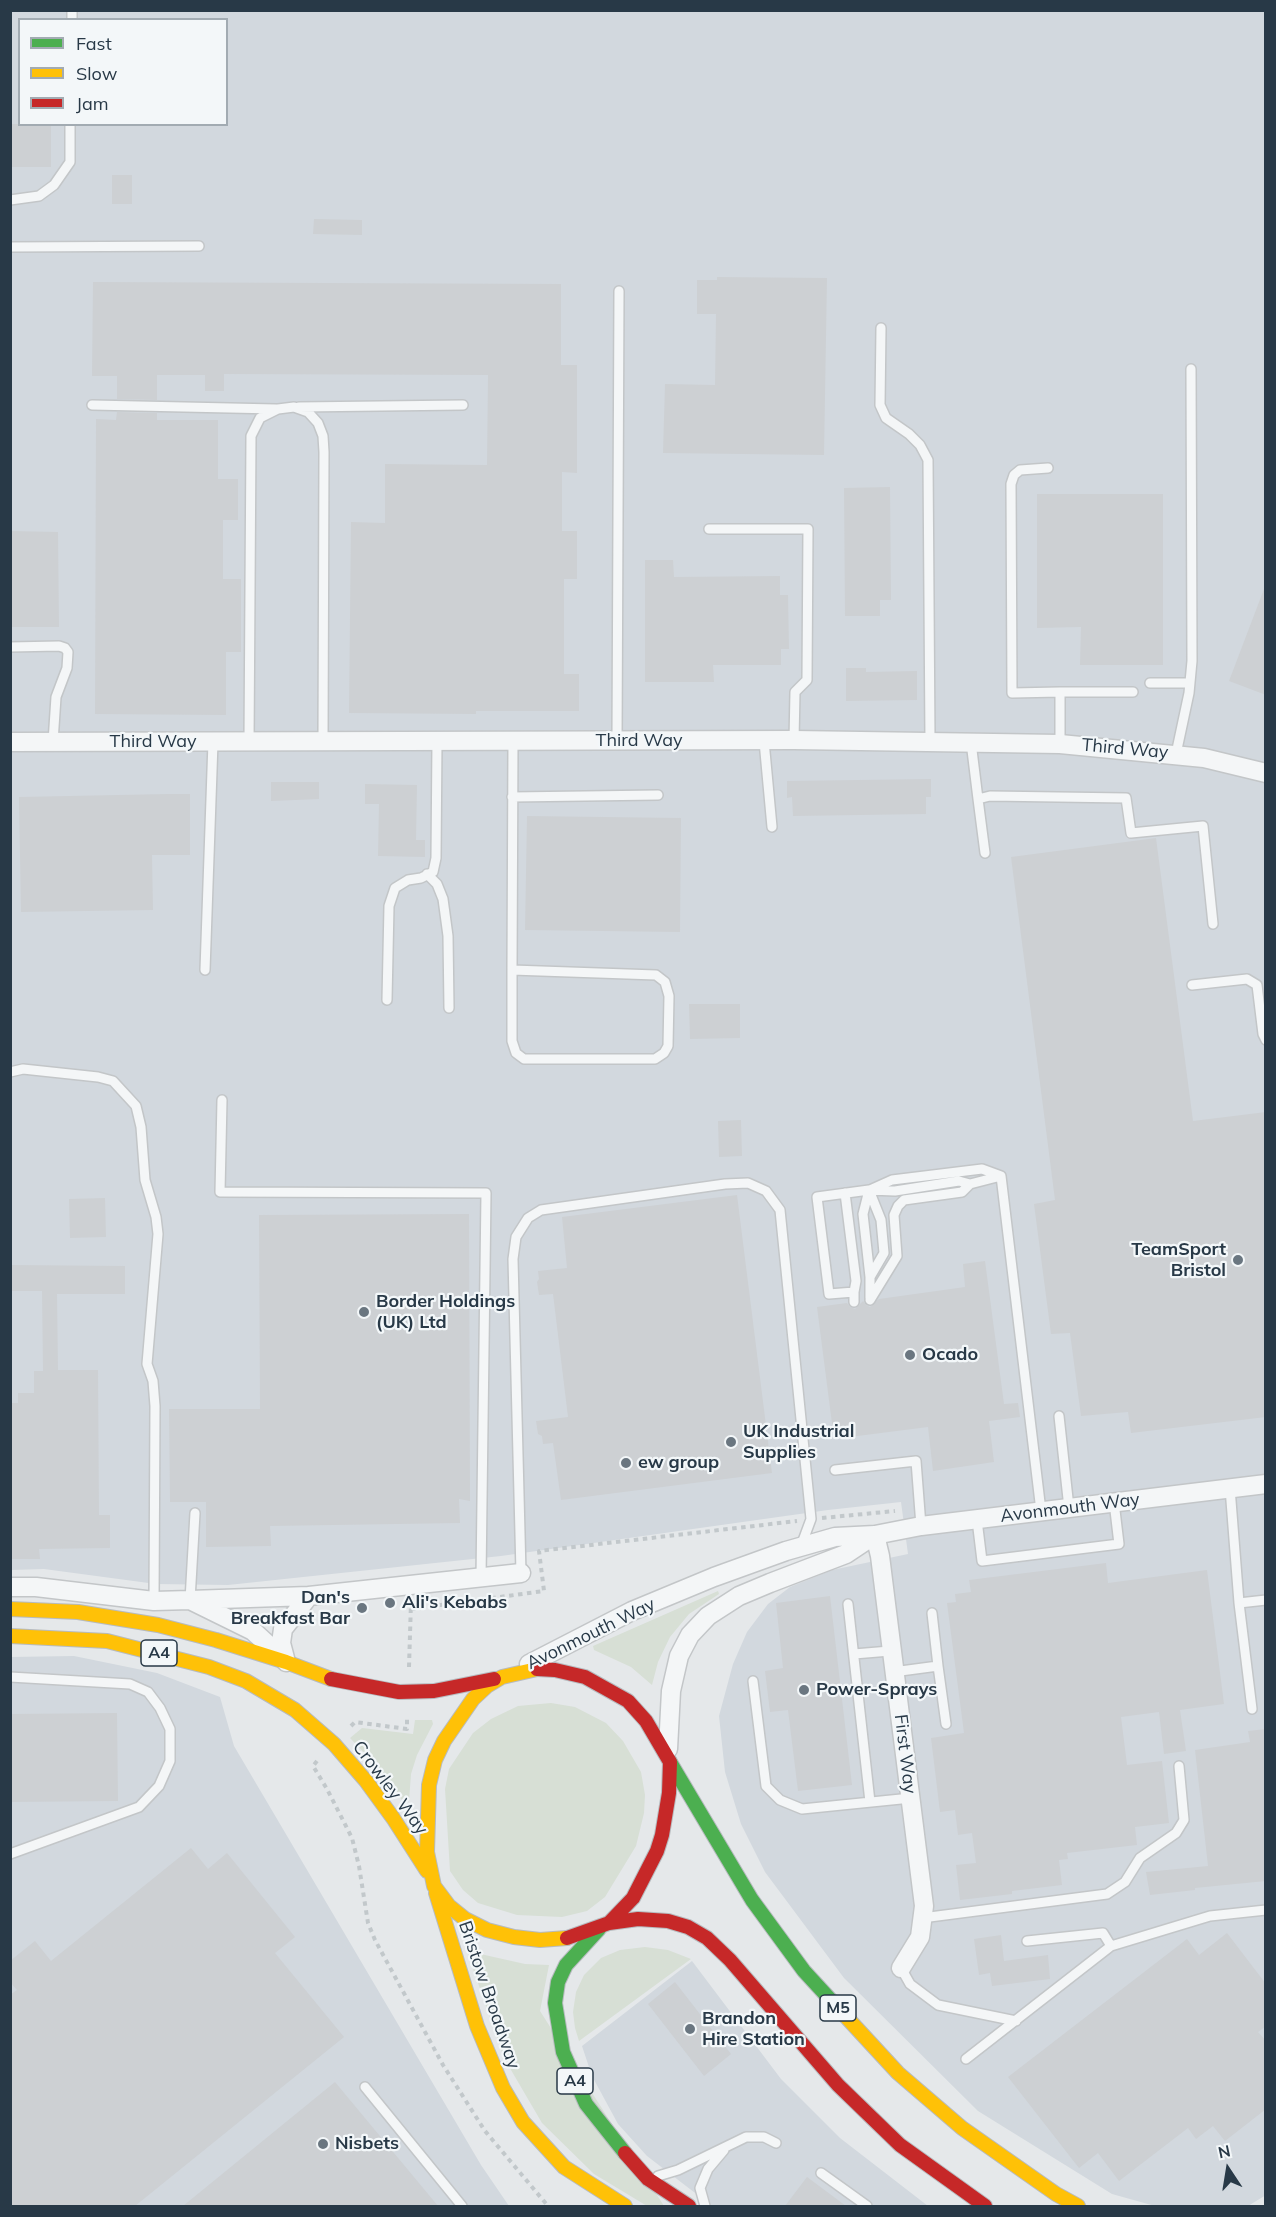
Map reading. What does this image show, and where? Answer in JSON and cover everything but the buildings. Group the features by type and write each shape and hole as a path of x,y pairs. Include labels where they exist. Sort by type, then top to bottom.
{"highway":[{"name":"A4","path":"10,1608 78,1612 158,1625 286,1662 338,1682 399,1692 434,1691 508,1675"},
{"name":"Crowley Way","path":"10,1636 107,1641 198,1664 246,1681 295,1710 340,1750 393,1818 432,1881"},
{"path":"605,1926 633,1898 657,1851 667,1814 669,1759 638,1710 615,1692 572,1672 537,1669 508,1675 473,1699 459,1716 435,1760 427,1806 427,1852 432,1881 449,1906 465,1919 488,1930 514,1937 540,1940 564,1939 605,1926 638,1919 668,1921 688,1927 707,1938 730,1960 838,2085 900,2145 985,2206"},
{"name":"M5","path":"669,1759 752,1900 804,1971 898,2073 935,2105 962,2128 1056,2194 1078,2206"},
{"name":"Bristow Broadway","path":"432,1881 477,2026 503,2088 522,2122 564,2167 625,2206"},
{"name":"A4","path":"605,1926 566,1965 558,1982 555,2003 563,2052 586,2104 610,2137 648,2179 689,2206"}],"street":[{"name":"Third Way","path":"10,742 794,740 1060,744 1176,754 1204,758 1266,773"},
{"name":"Avonmouth Way","path":"508,1675 632,1611 714,1577 801,1546 835,1537 875,1534 921,1526 1266,1484"},
{"name":"Avonmouth Way","path":"669,1759 669,1709 674,1675 685,1643 698,1626 708,1616 739,1596 846,1554 875,1534"},
{"name":"First Way","path":"875,1534 880,1556 890,1651 924,1906 920,1937 901,1968"},
{"path":"10,1587 36,1587 154,1601 309,1596 521,1573"},
{"path":"286,1662 281,1643 283,1629 309,1596"},
{"path":"190,1600 253,1631 286,1662"},
{"path":"587,2183 591,2206"}],"lane":[{"path":"10,200 39,196 54,185 70,162 70,126"},
{"path":"10,247 199,246"},
{"path":"617,740 619,291"},
{"path":"881,328 880,405 886,418 920,445 928,460 930,741"},
{"path":"1176,754 1192,661 1191,369"},
{"path":"92,405 278,409 463,405"},
{"path":"294,407 308,412 318,423 323,436 322,741"},
{"path":"249,742 250,436 260,418 278,409"},
{"path":"1048,468 1020,470 1012,479 1012,693 1133,692"},
{"path":"710,529 808,530 807,680 795,692 794,740"},
{"path":"10,647 59,646 68,652 67,668 56,697 53,742"},
{"path":"1150,683 1190,683"},
{"path":"1060,692 1060,744"},
{"path":"387,1000 389,906 395,888 408,880 421,878 433,872 436,858 437,741"},
{"path":"512,970 656,975 665,982 669,996 668,1046 664,1053 655,1059 524,1059 516,1053 512,1041 512,970 512,797 513,741"},
{"path":"764,741 772,827"},
{"path":"206,970 213,742"},
{"path":"971,742 985,853"},
{"path":"512,797 658,795"},
{"path":"978,799 990,796 1126,798 1131,833 1203,826 1213,924"},
{"path":"427,874 437,884 443,898 448,936 448,1008"},
{"path":"1192,985 1247,980 1257,985 1263,1034 1266,1040"},
{"path":"10,1072 23,1069 98,1077 112,1081 136,1106 141,1127 145,1180 156,1217 158,1234 147,1364 153,1381 155,1406 154,1601"},
{"path":"222,1100 220,1192 486,1193 481,1578"},
{"path":"869,1190 892,1180 982,1169 1001,1176"},
{"path":"854,1292 829,1294 817,1197 869,1190 895,1191 959,1181 970,1184 1001,1176"},
{"path":"1001,1176 1041,1511"},
{"path":"521,1573 513,1259 516,1237 528,1218 541,1210 725,1184 748,1183 766,1191 780,1210 811,1519 801,1546"},
{"path":"869,1190 863,1214 870,1277 870,1300 897,1256 894,1215 898,1206 904,1200 962,1192 970,1184"},
{"path":"869,1190 881,1220 884,1253 870,1277"},
{"path":"845,1193 856,1281 854,1302"},
{"path":"1059,1416 1069,1508"},
{"path":"835,1470 916,1461 921,1526"},
{"path":"1230,1488 1239,1603 1252,1709"},
{"path":"978,1520 982,1561 1119,1544 1114,1502"},
{"path":"190,1600 195,1513"},
{"path":"1239,1603 1266,1600"},
{"path":"848,1604 870,1802"},
{"path":"932,1613 946,1724"},
{"path":"854,1654 890,1651"},
{"path":"894,1672 938,1666"},
{"path":"10,1677 130,1684 148,1692 160,1708 170,1730 170,1761 159,1786 139,1806 10,1854"},
{"path":"753,1681 766,1786 780,1800 802,1809 911,1798"},
{"path":"922,1918 1107,1894 1125,1882 1140,1858 1176,1833 1184,1820 1179,1766"},
{"path":"966,2059 1111,1946 1210,1916 1266,1910"},
{"path":"1027,1941 1103,1933 1111,1946"},
{"path":"901,1968 910,1984 938,2005 1016,2021"},
{"path":"365,2087 462,2206"},
{"path":"648,2179 678,2170 746,2137 764,2137 776,2143"},
{"path":"705,2206 700,2188 708,2169 727,2146"},
{"path":"821,2173 867,2206"}],"path":[{"path":"411,1609 544,1591 539,1551 895,1510 897,1530"},
{"path":"313,1766 352,1838 368,1923 375,1940 443,2065 485,2131 548,2206"}],"shaded area":[{"path":"10,11 1265,11 1266,2195 1248,2206 1155,2206 1112,2194 978,2111 844,1978 765,1872 741,1824 725,1772 719,1716 733,1664 747,1632 768,1604 790,1587 832,1570 908,1554 901,1502 828,1510 501,1556 228,1585 156,1584 44,1569 11,1570"},
{"path":"718,1591 719,1594 689,1614 670,1637 658,1662 652,1685 631,1667 594,1650 593,1646"},
{"path":"74,1656 157,1673 220,1697 234,1746 481,2165 509,2206 11,2206 10,1657"},
{"path":"551,1703 575,1707 606,1723 623,1741 641,1772 645,1795 644,1813 636,1846 605,1897 587,1911 562,1917 517,1915 478,1903 463,1890 450,1871 445,1789 449,1769 473,1733 491,1719 518,1706"},
{"path":"415,1720 432,1720 433,1724 417,1755 411,1774 409,1801 405,1804 372,1761 350,1738 362,1728 413,1734"},
{"path":"645,1947 668,1950 691,1959 579,2041 573,2012 576,1992 584,1975 601,1958 620,1950"},
{"path":"467,1951 525,1964 549,1965 540,2011 664,2206 647,2206 594,2174 542,2123 504,2058"},
{"path":"692,1961 781,2079 840,2138 928,2206 712,2206 647,2156 618,2124 592,2076 582,2046"}],"traffic: fast":[{"path":"670,1762 752,1900 804,1971 838,2008"},
{"path":"599,1929 566,1965 558,1982 555,2003 563,2052 586,2104 625,2153"}],"traffic: slow":[{"path":"10,1609 78,1612 158,1625 216,1640 331,1679"},
{"path":"10,1636 107,1641 209,1667 246,1681 295,1710 334,1744 366,1781 427,1871"},
{"path":"537,1669 502,1677 487,1686 473,1699 444,1741 435,1760 429,1785 427,1852 434,1886 449,1906 465,1919 487,1930 514,1937 540,1940 567,1938"},
{"path":"436,1893 477,2026 503,2088 523,2122 564,2167 625,2206"},
{"path":"838,2008 898,2073 962,2128 1056,2194 1078,2206"}],"traffic: jam":[{"path":"537,1669 555,1670 585,1677 628,1701 646,1721 670,1762 669,1793 662,1835 657,1851 633,1898 609,1923 567,1938"},
{"path":"331,1679 399,1692 434,1691 494,1679"},
{"path":"609,1923 638,1919 668,1921 688,1927 707,1938 730,1960 838,2085 900,2145 985,2206"},
{"path":"625,2153 648,2179 689,2206"}],"place":[{"name":"TeamSport Bristol","path":"1238,1260"},
{"name":"Border Holdings (UK) Ltd","path":"364,1312"},
{"name":"Ocado","path":"910,1355"},
{"name":"UK Industrial Supplies","path":"731,1442"},
{"name":"ew group","path":"626,1463"},
{"name":"Ali's Kebabs","path":"390,1603"},
{"name":"Dan's Breakfast Bar","path":"362,1608"},
{"name":"Power-Sprays","path":"804,1690"},
{"name":"Brandon Hire Station","path":"690,2029"},
{"name":"Nisbets","path":"323,2144"}]}
